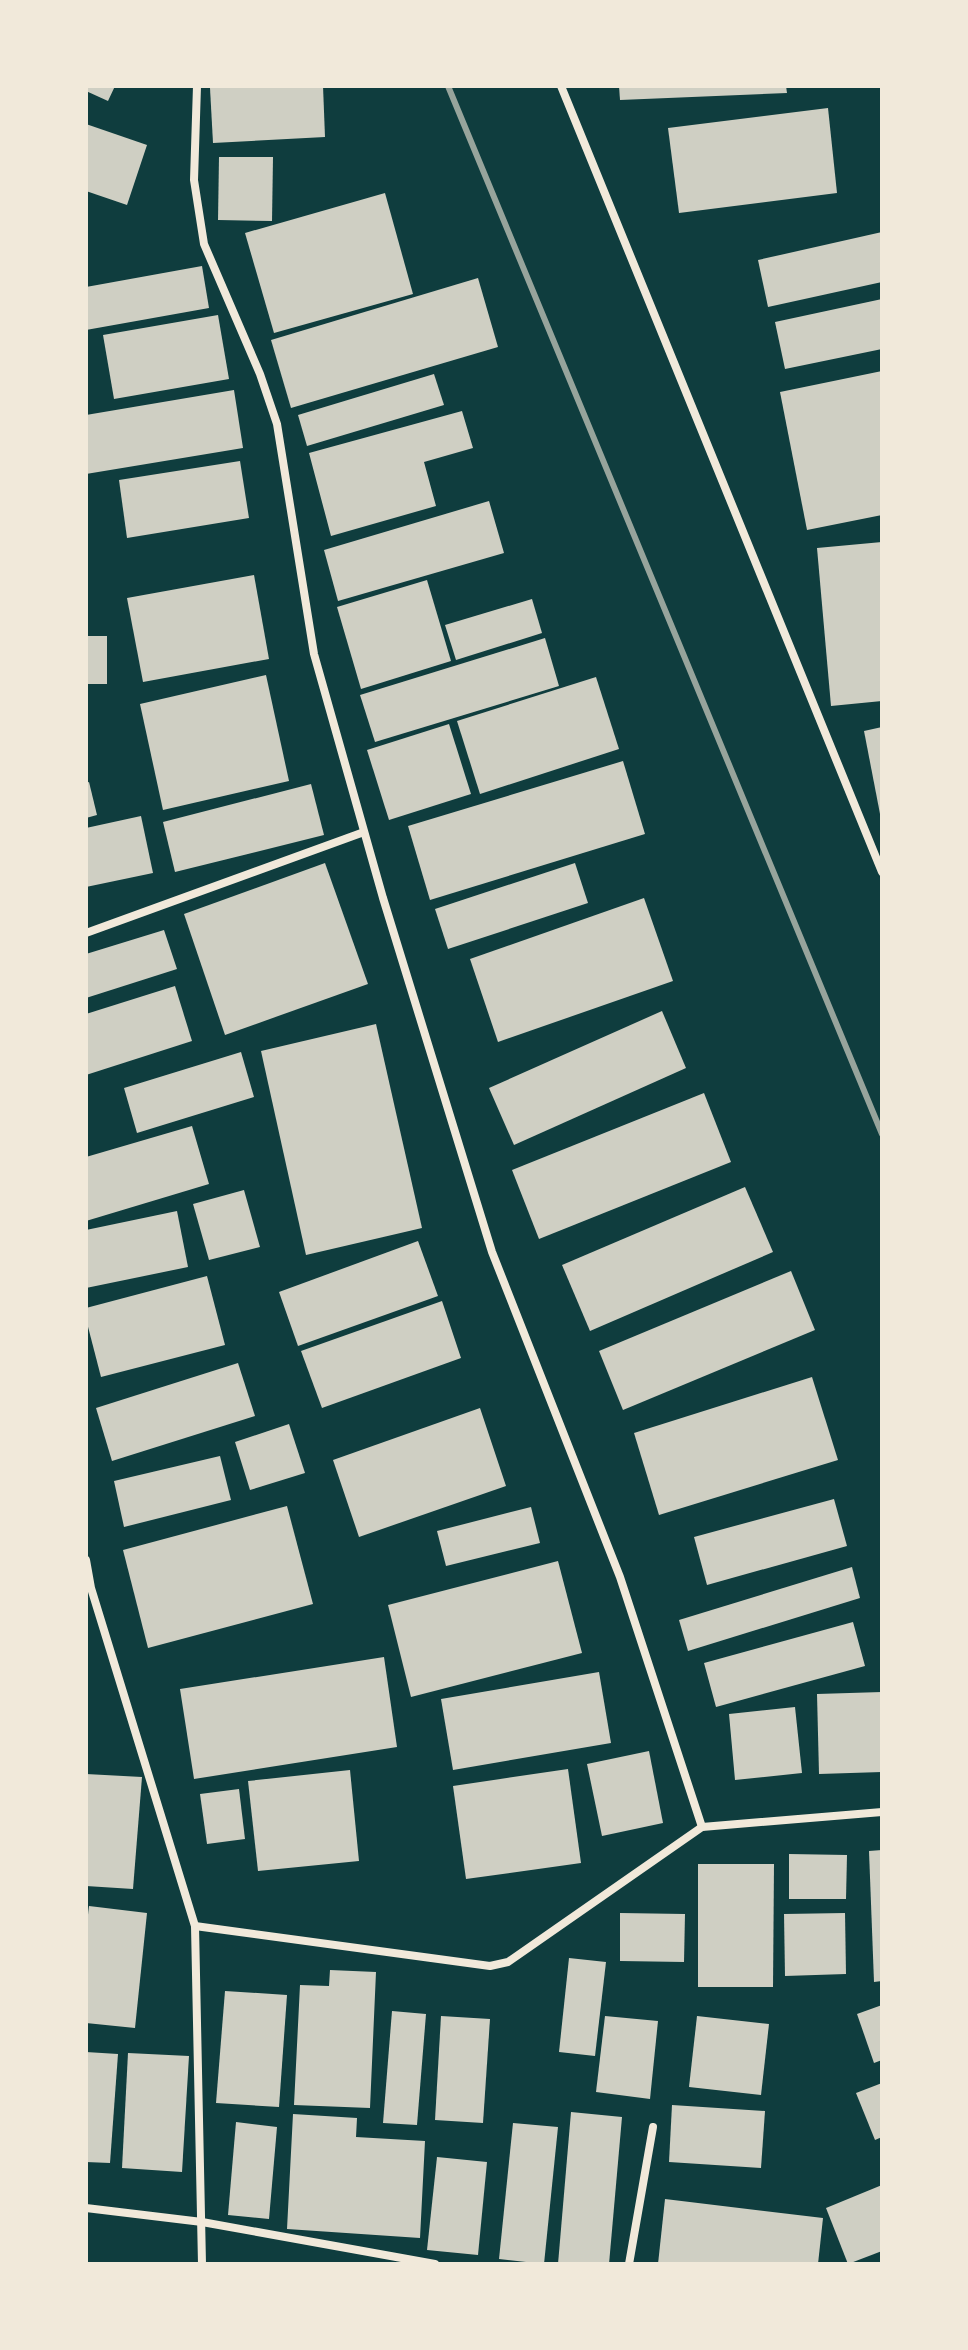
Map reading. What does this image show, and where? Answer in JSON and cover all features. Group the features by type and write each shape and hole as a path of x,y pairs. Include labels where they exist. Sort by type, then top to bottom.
{"street":[{"path":"197,86 194,180 204,244 260,374 277,424 314,654 364,832 492,1252 620,1577 702,1827"},
{"path":"561,86 882,872"},
{"path":"86,933 364,832"},
{"path":"86,1560 91,1588 195,1926 202,2264"},
{"path":"195,1926 490,1966 508,1962 702,1827 882,1812"},
{"path":"629,2264 653,2127"},
{"path":"86,2208 202,2222 435,2264"}],"building":[{"path":"86,86 115,86 108,101 86,91"},
{"path":"323,86 325,137 213,143 210,88"},
{"path":"619,86 786,86 787,93 620,100"},
{"path":"828,108 837,193 679,213 668,128"},
{"path":"86,124 147,145 127,205 86,191"},
{"path":"219,157 273,157 272,221 218,220"},
{"path":"385,193 413,294 274,333 245,233"},
{"path":"882,232 882,282 768,307 758,260"},
{"path":"202,266 209,308 86,330 86,287"},
{"path":"478,278 498,347 291,408 271,340"},
{"path":"882,299 882,349 785,369 775,322"},
{"path":"218,315 229,379 114,399 103,335"},
{"path":"882,371 882,515 807,530 780,392"},
{"path":"434,374 444,405 307,446 298,415"},
{"path":"234,390 243,448 86,474 86,415"},
{"path":"462,411 473,448 424,462 436,506 331,536 309,453"},
{"path":"240,461 249,518 127,538 119,480"},
{"path":"489,501 504,553 338,601 324,550"},
{"path":"882,542 882,701 831,706 817,548"},
{"path":"254,575 269,659 143,682 127,598"},
{"path":"427,580 451,661 361,689 337,607"},
{"path":"532,599 542,633 456,660 445,625"},
{"path":"86,636 107,636 107,684 86,684"},
{"path":"545,638 559,686 375,742 360,695"},
{"path":"266,675 289,781 163,810 140,704"},
{"path":"596,677 619,749 480,794 457,721"},
{"path":"449,724 471,794 389,820 367,750"},
{"path":"882,727 882,819 881,819 864,731"},
{"path":"623,761 645,834 430,900 408,826"},
{"path":"89,782 97,815 86,818 86,783"},
{"path":"311,784 324,835 175,872 163,822"},
{"path":"141,816 153,873 86,887 86,828"},
{"path":"325,863 368,984 225,1035 184,914"},
{"path":"575,863 588,903 448,949 435,909"},
{"path":"644,898 673,981 498,1042 470,959"},
{"path":"164,930 177,969 86,998 86,954"},
{"path":"175,986 192,1041 86,1075 86,1014"},
{"path":"662,1011 686,1068 514,1145 489,1088"},
{"path":"376,1024 422,1228 306,1255 261,1051"},
{"path":"241,1052 254,1097 137,1133 124,1088"},
{"path":"704,1093 731,1162 539,1239 512,1170"},
{"path":"192,1126 209,1184 86,1221 86,1157"},
{"path":"745,1187 773,1252 590,1331 562,1265"},
{"path":"244,1190 260,1247 209,1260 193,1204"},
{"path":"177,1211 188,1267 86,1288 86,1230"},
{"path":"418,1241 438,1296 298,1346 279,1292"},
{"path":"791,1271 815,1330 623,1410 599,1351"},
{"path":"207,1276 225,1345 101,1377 86,1308"},
{"path":"442,1301 461,1358 322,1408 301,1351"},
{"path":"238,1363 255,1416 112,1461 96,1408"},
{"path":"812,1377 838,1460 659,1515 634,1433"},
{"path":"480,1408 506,1486 359,1537 333,1460"},
{"path":"289,1424 305,1473 250,1490 235,1442"},
{"path":"220,1456 231,1500 124,1527 114,1481"},
{"path":"834,1499 847,1546 707,1585 694,1537"},
{"path":"287,1506 313,1604 148,1648 123,1550"},
{"path":"531,1507 540,1543 446,1566 437,1531"},
{"path":"558,1561 582,1653 411,1697 388,1605"},
{"path":"852,1567 860,1598 688,1651 679,1620"},
{"path":"853,1622 865,1666 716,1707 704,1663"},
{"path":"384,1657 397,1747 194,1779 180,1689"},
{"path":"599,1672 611,1743 453,1770 441,1699"},
{"path":"882,1692 882,1772 819,1774 817,1694"},
{"path":"795,1707 802,1773 735,1780 729,1714"},
{"path":"649,1751 663,1823 602,1836 587,1764"},
{"path":"568,1769 581,1863 466,1879 453,1786"},
{"path":"350,1770 359,1861 258,1871 248,1781"},
{"path":"86,1774 142,1777 133,1889 86,1886"},
{"path":"239,1789 245,1839 207,1844 200,1794"},
{"path":"882,1850 882,1981 874,1982 869,1851"},
{"path":"789,1854 847,1855 846,1899 789,1899"},
{"path":"698,1864 774,1864 773,1987 698,1987"},
{"path":"89,1906 147,1913 135,2028 86,2023"},
{"path":"620,1913 685,1914 684,1962 620,1961"},
{"path":"845,1913 846,1974 785,1976 784,1914"},
{"path":"569,1958 606,1962 595,2056 559,2052"},
{"path":"330,1970 376,1972 370,2108 294,2105 300,1985 329,1986"},
{"path":"225,1991 287,1995 279,2107 216,2103"},
{"path":"882,2005 882,2060 874,2063 857,2014"},
{"path":"392,2011 426,2014 417,2125 383,2123"},
{"path":"441,2016 490,2019 483,2123 435,2120"},
{"path":"605,2016 658,2021 650,2099 596,2092"},
{"path":"697,2016 769,2024 761,2095 689,2087"},
{"path":"86,2052 118,2054 110,2163 86,2162"},
{"path":"128,2053 189,2056 182,2172 122,2168"},
{"path":"882,2083 882,2137 875,2140 856,2093"},
{"path":"672,2105 765,2111 761,2168 669,2162"},
{"path":"571,2112 622,2117 609,2264 558,2264"},
{"path":"293,2114 357,2118 356,2137 425,2141 420,2238 287,2229"},
{"path":"236,2122 277,2127 269,2219 228,2215"},
{"path":"513,2123 558,2127 544,2264 499,2259"},
{"path":"437,2157 487,2162 478,2255 427,2250"},
{"path":"882,2185 882,2251 848,2264 826,2208"},
{"path":"665,2199 823,2218 818,2264 658,2264"}],"railway":[{"path":"448,86 882,1134"}]}
